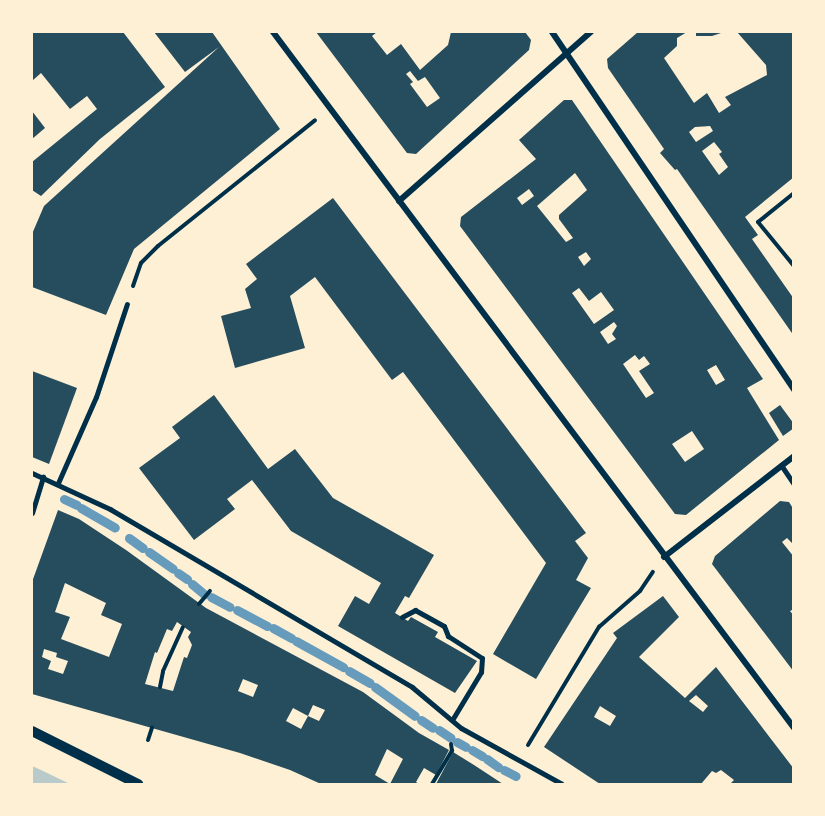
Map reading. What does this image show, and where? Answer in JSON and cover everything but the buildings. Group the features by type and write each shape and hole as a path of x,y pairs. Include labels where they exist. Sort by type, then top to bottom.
{"street":[{"path":"273,32 794,728"},
{"path":"552,32 794,390"},
{"path":"399,201 591,32"},
{"path":"58,483 96,397 127,304"},
{"path":"664,557 794,456"},
{"path":"781,465 794,483"},
{"path":"32,473 58,483 110,509 412,687 461,728 562,784"},
{"path":"32,513 43,477"},
{"path":"402,617 415,610 444,626 448,636 482,658 482,672 452,720"},
{"path":"32,731 138,784"}],"path":[{"path":"132,288 141,263 158,246 330,108"},
{"path":"794,193 758,222 794,266"},
{"path":"519,761 599,627 640,591 664,557"},
{"path":"160,687 163,671 183,627"},
{"path":"148,740 152,728"},
{"path":"432,784 439,776 461,728"}],"shaded area":[{"path":"32,766 41,770 70,784 32,784"}],"waterway":[{"path":"64,499 77,505"},
{"path":"81,508 115,528"},
{"path":"129,538 143,548"},
{"path":"149,552 173,569"},
{"path":"178,573 187,579"},
{"path":"192,584 204,594"},
{"path":"211,597 230,607"},
{"path":"237,610 267,626"},
{"path":"273,628 291,638"},
{"path":"296,641 343,667"},
{"path":"349,671 370,683"},
{"path":"375,687 415,716"},
{"path":"421,720 433,728"},
{"path":"439,730 451,738"},
{"path":"457,742 466,747"},
{"path":"472,750 482,756"},
{"path":"487,759 498,767"},
{"path":"504,770 516,776"}]}
